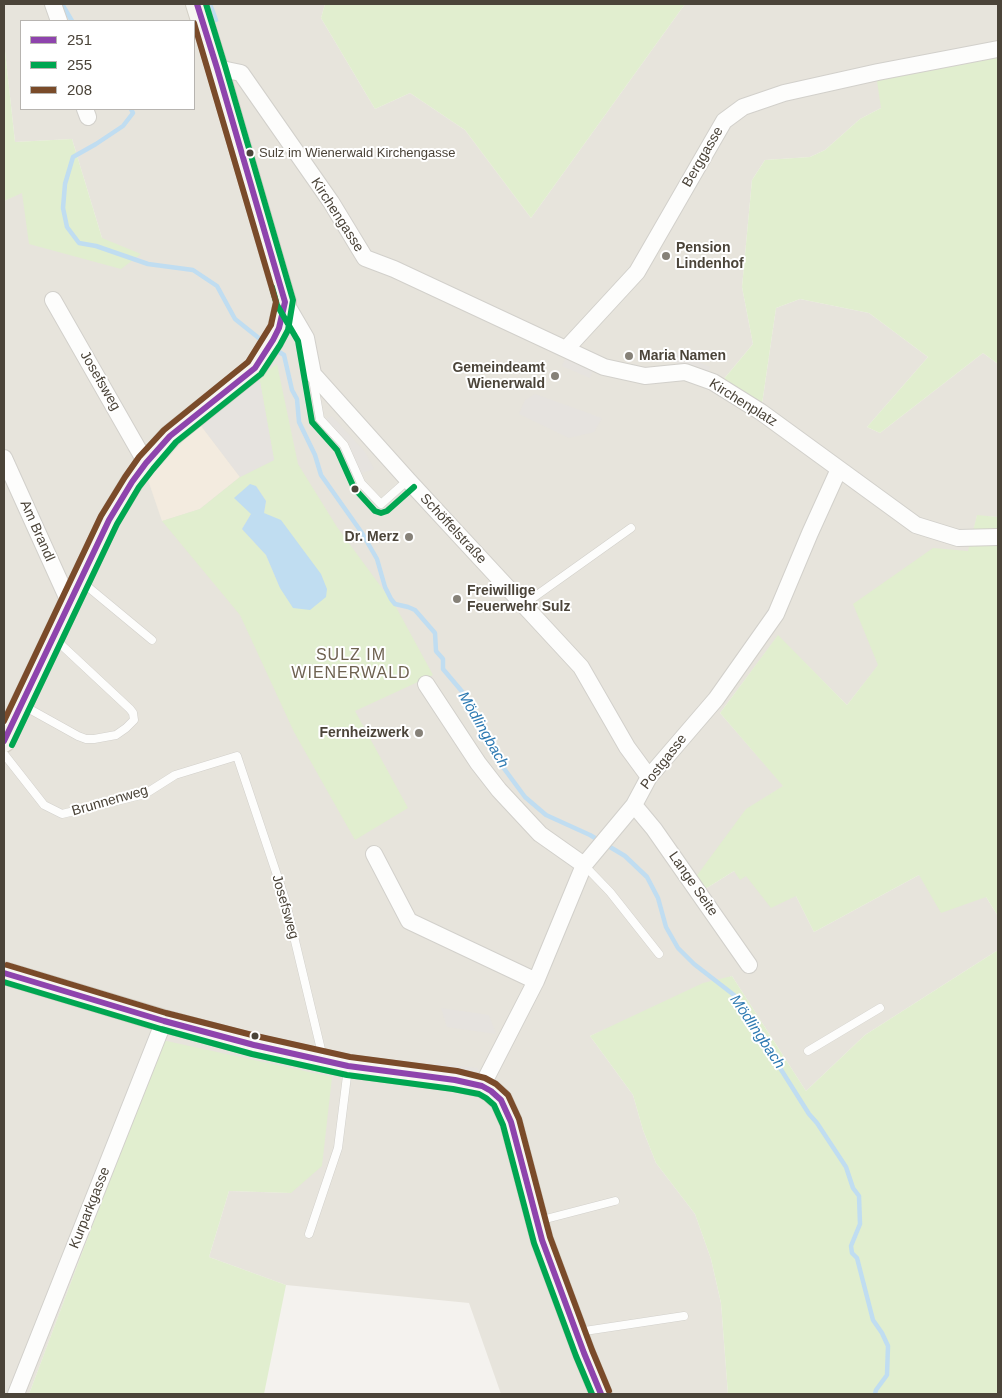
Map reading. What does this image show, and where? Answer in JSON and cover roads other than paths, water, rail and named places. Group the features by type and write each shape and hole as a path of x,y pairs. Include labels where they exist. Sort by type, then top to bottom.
{"main road":[{"path":"4,741 109,520 132,482 146,462 170,436 255,368 279,328 285,302 197,4"},
{"path":"4,973 164,1021 254,1045 348,1066 455,1080 482,1086 491,1091 501,1100 511,1122 536,1222 601,1394"}],"street":[{"path":"53,4 59,20"},
{"name":"Berggasse","path":"566,349 637,272 724,121 743,107 793,90 998,49"},
{"name":"Kirchengasse","path":"217,68 241,73 331,202 364,258 394,269 524,330"},
{"name":"Josefsweg","path":"53,300 146,462"},
{"path":"285,302 306,338 313,374"},
{"name":"Kirchenplatz","path":"524,330 604,367 645,376 686,372 713,382 761,412 839,469"},
{"name":"Schöffelstraße","path":"313,374 408,480 582,667 627,747 649,777"},
{"name":"Am Brandl","path":"4,458 70,604"},
{"path":"839,469 916,525 958,538 998,538"},
{"name":"Postgasse","path":"482,1086 536,981 584,865 634,805 649,777 716,699 776,614 839,469"},
{"path":"426,684 498,790 540,834 584,865"},
{"name":"Lange Seite","path":"634,805 654,829 749,965"},
{"path":"374,854 409,921 536,981"},
{"name":"Kurparkgasse","path":"16,1394 164,1021"}],"lane":[{"path":"313,374 316,404 320,419 344,445 361,483 381,504 408,480"},
{"path":"523,605 630,528"},
{"path":"81,580 152,640"},
{"path":"22,704 78,736 86,738 94,739 116,735 134,720 130,709 54,638"},
{"name":"Brunnenweg","path":"4,754 44,805 62,814 145,794 175,775 237,756"},
{"name":"Josefsweg","path":"237,756 285,898 324,1061"},
{"path":"584,865 610,892 659,954"},
{"path":"808,1051 880,1008"},
{"path":"310,1234 338,1148 348,1066"},
{"path":"536,1222 615,1201"},
{"path":"576,1332 684,1316"}],"water":[{"path":"250,484 256,486 266,501 264,513 281,520 321,574 327,589 326,597 310,610 293,608 280,588 266,555 242,529 251,514 234,498"}],"waterway":[{"name":"Mödlingbach","path":"62,4 71,20"},
{"path":"210,4 216,20"},
{"name":"Mödlingbach","path":"132,110 133,113 123,126 73,157 65,184 63,208 67,227 79,243 96,246 148,264 193,270 217,286 235,319 265,343"},
{"name":"Mödlingbach","path":"276,350 284,355 292,390 297,399 299,422 315,455 321,475 362,533 377,559 385,587 391,599 395,604 415,610 435,633 436,651 443,659 443,669 465,695 497,759 525,797 546,815 590,835 625,856 647,877 658,898 666,927 678,948 694,964 734,995 809,1114 846,1167 853,1188 859,1196 860,1224 851,1246 852,1253 857,1258 873,1320 888,1346 887,1375 875,1394"}],"place":[{"name":"Sulz im Wienerwald Kirchengasse","path":"250,153"},
{"name":"Pension Lindenhof","path":"666,256"},
{"name":"Maria Namen","path":"629,356"},
{"name":"Gemeindeamt Wienerwald","path":"555,376"},
{"name":"Dr. Merz","path":"409,537"},
{"name":"Freiwillige Feuerwehr Sulz","path":"457,599"},
{"name":"Fernheizwerk","path":"419,733"}],"district":[{"name":"SULZ IM WIENERWALD","path":"351,665"}]}
